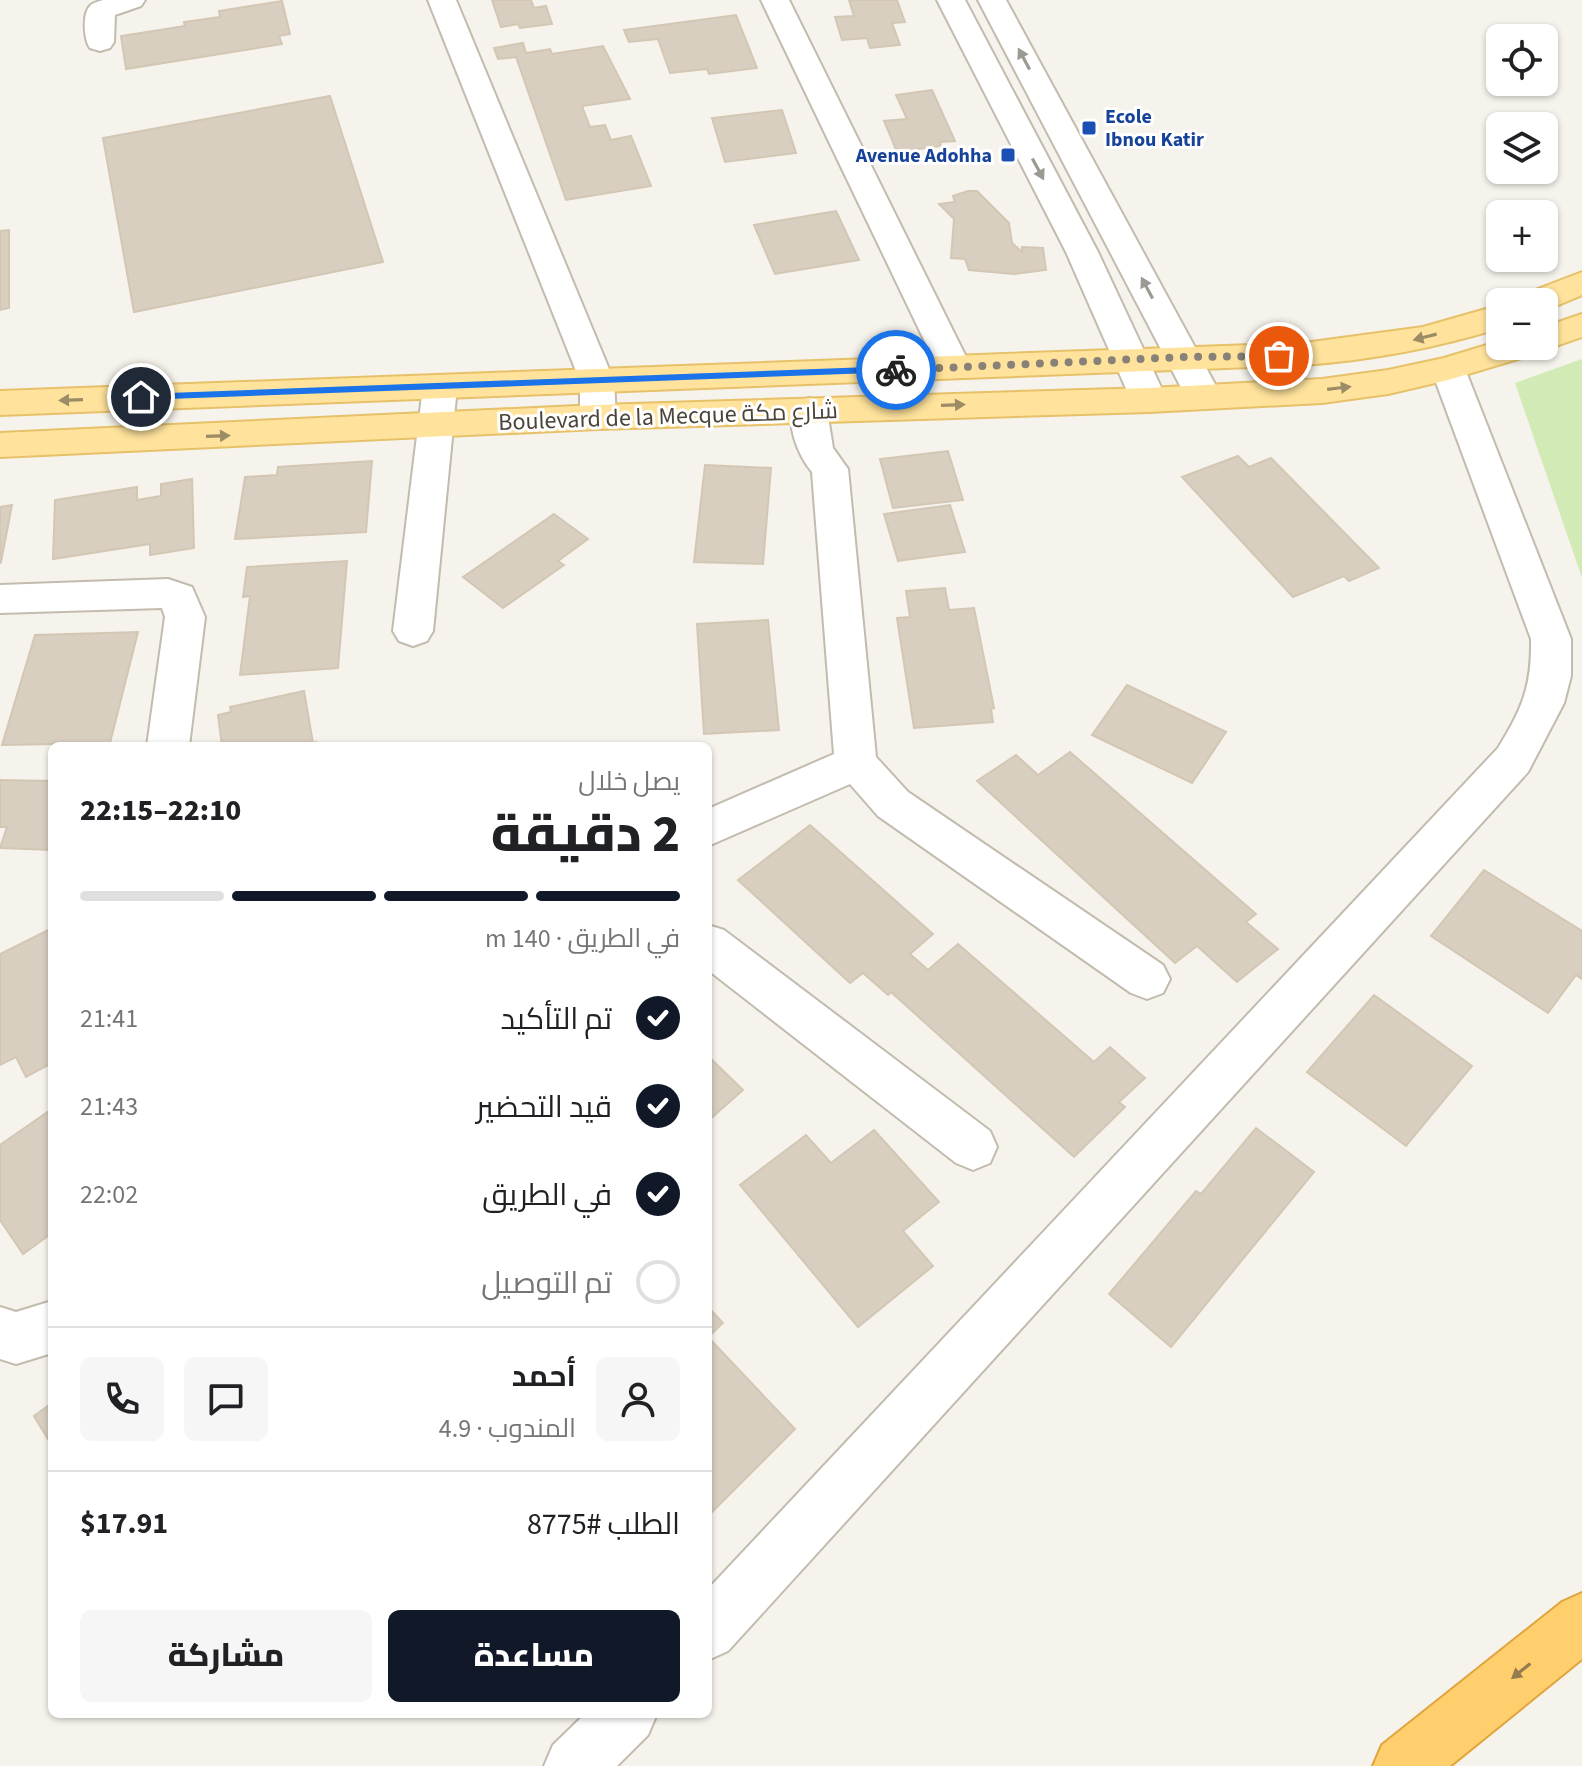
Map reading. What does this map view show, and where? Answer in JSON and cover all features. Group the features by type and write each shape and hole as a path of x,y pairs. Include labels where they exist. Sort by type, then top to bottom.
{"highway":[{"path":"1403,1766 1582,1622"}],"main road":[{"path":"1558,293 1582,282"},
{"name":"Boulevard de la Mecque شارع مكة","path":"0,403 1184,357 1306,355 1420,339 1486,320"},
{"path":"1558,334 1582,325"},
{"name":"Boulevard de la Mecque شارع مكة","path":"0,445 598,417 1149,400 1322,391 1388,382 1486,357"}],"street":[{"path":"100,42 101,10 131,0"},
{"path":"442,0 597,381 598,417"},
{"path":"775,0 954,367"},
{"path":"951,0 1082,252 1149,400"},
{"path":"992,0 1204,397"},
{"path":"712,1627 1513,760 1549,695 1553,668 1551,639 1448,369"},
{"path":"413,631 440,387"},
{"path":"825,409 815,451 830,469 856,763 893,804 1147,979"},
{"path":"0,599 168,593 178,597 185,617 169,742"},
{"path":"712,826 856,763"},
{"path":"712,947 973,1147"},
{"path":"0,1333 16,1338 48,1328"},
{"path":"574,1766 623,1718"}],"green space":[{"path":"1582,359 1582,578 1515,383"}],"building":[{"path":"492,0 531,0 534,8 546,6 552,24 501,27"},
{"path":"849,0 897,0 905,22 892,23 900,45 870,48 867,38 842,40 835,17 854,16"},
{"path":"282,1 290,34 279,36 282,44 126,69 121,36 185,26 184,22 220,17 219,11"},
{"path":"736,15 757,68 709,74 707,69 670,73 658,39 629,42 624,30"},
{"path":"523,43 526,53 550,49 552,54 603,46 630,99 582,106 590,127 605,125 611,140 631,136 651,186 566,200 516,57 498,59 494,48"},
{"path":"932,90 955,141 897,152 884,121 907,119 896,95"},
{"path":"330,96 383,262 134,312 103,138"},
{"path":"782,110 796,153 725,162 712,118"},
{"path":"977,191 1009,223 1012,243 1022,252 1022,247 1043,248 1046,270 1014,274 969,270 965,259 951,258 954,219 939,204 955,202 953,196"},
{"path":"836,211 859,260 775,274 754,225"},
{"path":"9,230 9,308 0,310 0,231"},
{"path":"948,451 963,500 893,508 880,459"},
{"path":"1238,456 1249,467 1271,458 1379,568 1349,581 1344,576 1293,597 1182,477"},
{"path":"372,461 366,532 235,539 245,477 277,475 278,467"},
{"path":"705,465 771,468 763,564 694,562"},
{"path":"192,479 194,548 150,555 150,544 53,559 55,500 137,487 137,500 161,496 161,484"},
{"path":"12,505 1,562 0,563 0,507"},
{"path":"950,505 965,552 898,561 884,514"},
{"path":"554,514 588,539 558,561 564,565 503,608 463,577"},
{"path":"347,561 338,668 240,675 250,596 243,597 247,567"},
{"path":"945,588 949,610 974,608 994,708 991,709 993,722 914,728 897,618 910,617 906,591"},
{"path":"768,620 779,730 704,734 697,624"},
{"path":"138,632 110,742 2,745 35,635"},
{"path":"1127,685 1226,732 1192,783 1092,735"},
{"path":"304,691 313,742 221,742 218,715 231,712 230,707"},
{"path":"1070,752 1256,914 1246,922 1278,949 1237,982 1197,946 1175,963 977,781 1016,755 1038,775"},
{"path":"0,780 48,781 48,850 0,848 7,827 0,827"},
{"path":"810,825 933,934 910,954 928,970 958,944 1094,1062 1110,1047 1145,1078 1119,1102 1125,1107 1074,1157 891,992 888,995 863,973 850,983 738,880"},
{"path":"1484,870 1582,931 1582,979 1576,975 1548,1013 1431,936"},
{"path":"48,930 48,1065 26,1077 16,1057 0,1065 0,954"},
{"path":"1374,995 1472,1066 1406,1146 1307,1072"},
{"path":"712,1060 743,1090 712,1117"},
{"path":"48,1112 48,1236 23,1254 0,1220 0,1145"},
{"path":"1256,1128 1314,1172 1171,1347 1109,1294 1196,1191 1201,1194"},
{"path":"874,1130 939,1202 903,1231 933,1266 858,1327 740,1185 806,1135 831,1163"},
{"path":"712,1311 723,1323 712,1333"},
{"path":"712,1341 795,1429 712,1512"},
{"path":"48,1406 48,1439 34,1416"}],"way so far":[{"path":"896,370 1184,357 1279,356"}],"place":[{"name":"Ecole Ibnou Katir","path":"1089,128"},
{"name":"Avenue Adohha","path":"1008,155"}],"route":[{"path":"141,397 896,370"}]}
